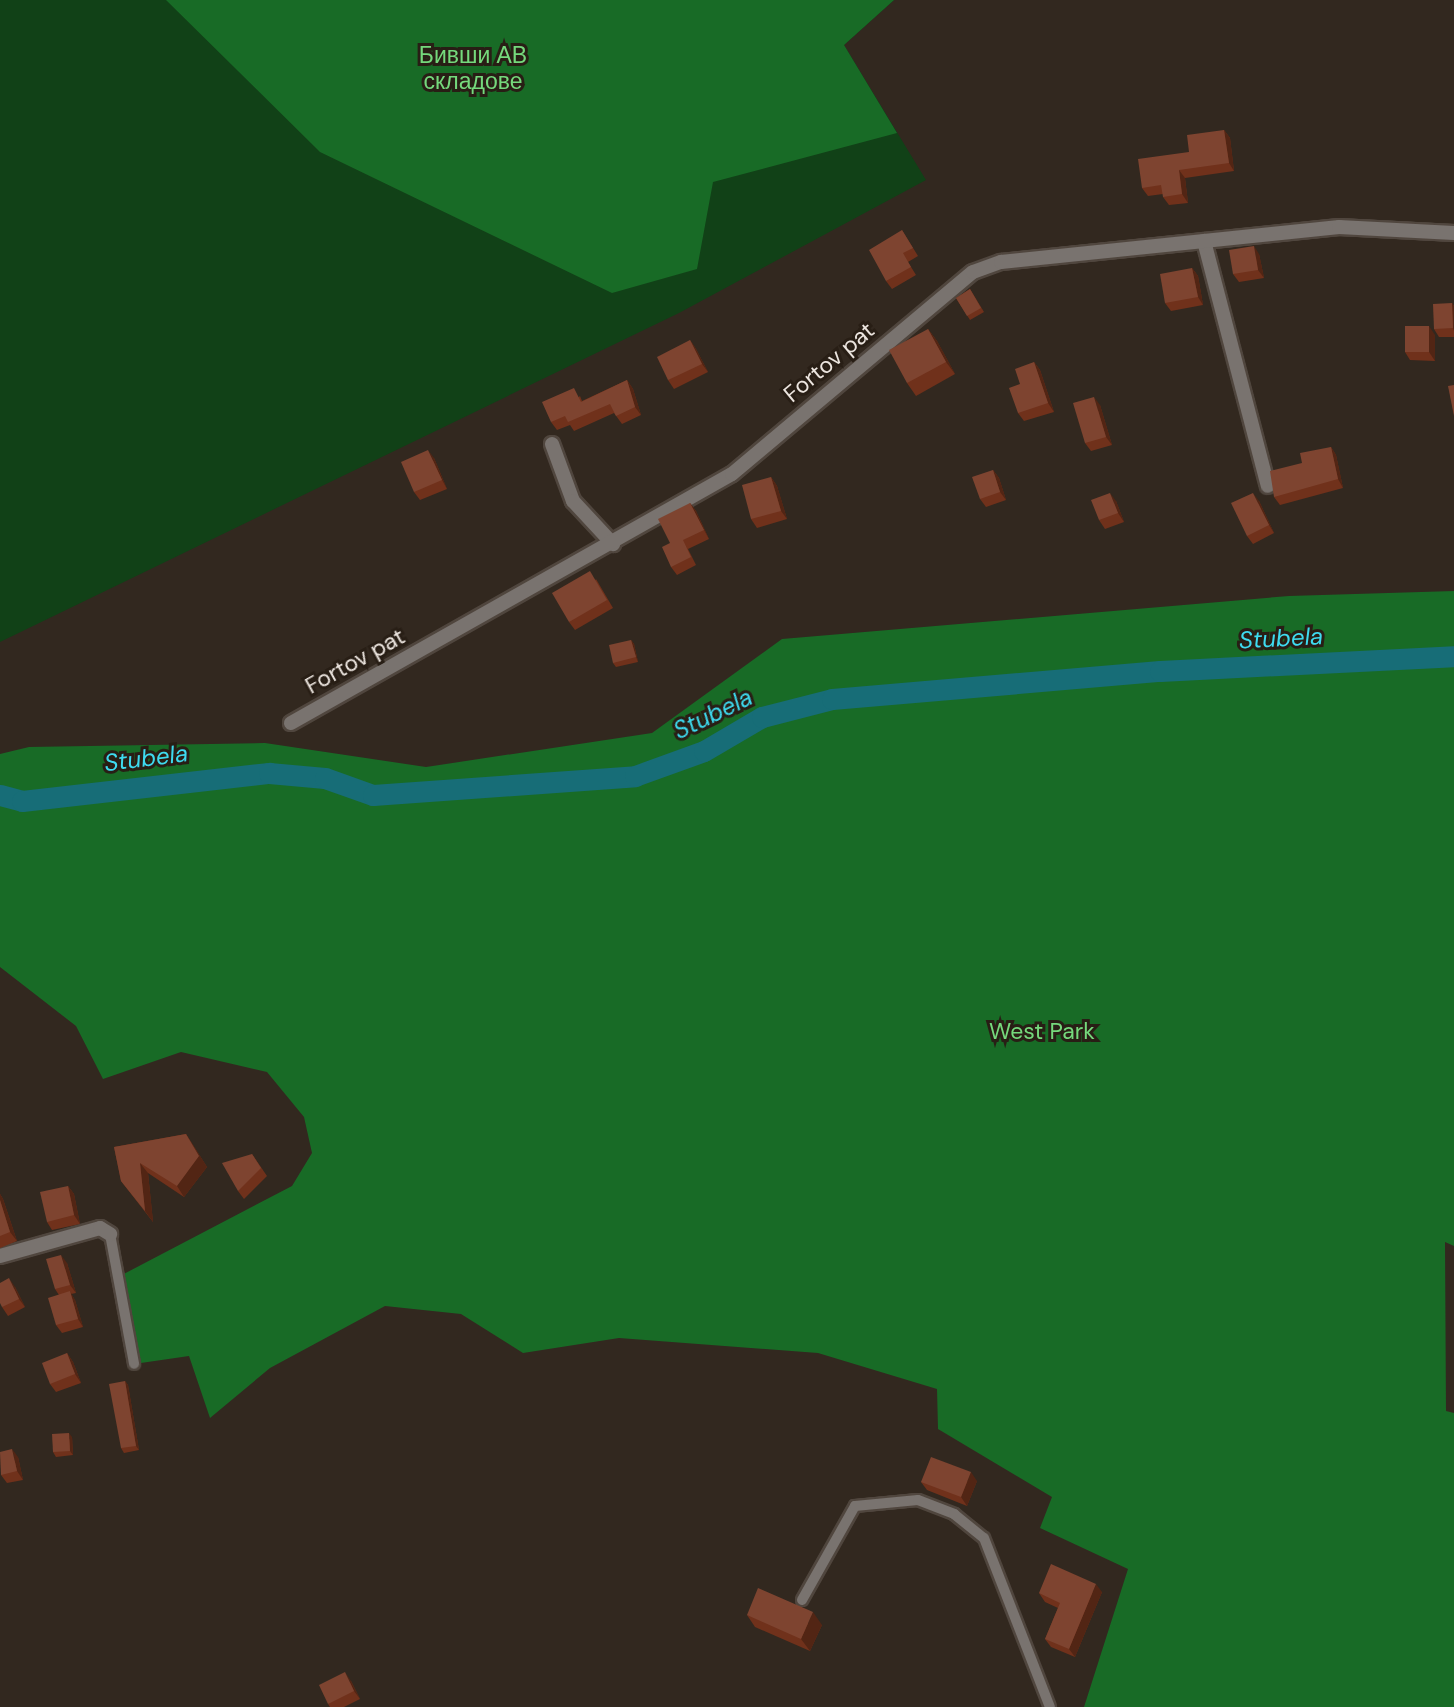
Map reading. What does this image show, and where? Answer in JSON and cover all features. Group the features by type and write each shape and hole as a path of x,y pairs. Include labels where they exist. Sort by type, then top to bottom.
{"street":[{"name":"Fortov pat","path":"291,723 613,544 732,474 973,272 1001,262 1339,227 1454,233"},
{"path":"1204,241 1268,486"},
{"path":"552,444 572,501 613,544"},
{"path":"0,1256 100,1228 110,1234"}],"lane":[{"path":"110,1234 134,1364"},
{"path":"802,1600 855,1506 918,1500 954,1514 984,1538 1050,1707"}],"green space":[{"name":"Бивши АВ складове","path":"0,0 894,0 844,45 926,180 679,313 0,642"},
{"name":"Бивши АВ складове","path":"166,0 894,0 844,45 897,133 713,182 697,269 612,293 320,152"},
{"name":"West Park","path":"1454,591 1454,1246 1445,1242 1446,1411 1454,1413 1454,1707 1084,1707 1128,1569 1040,1528 1052,1497 938,1429 937,1389 818,1353 619,1338 523,1353 461,1314 385,1306 270,1368 210,1418 189,1356 134,1364 118,1277 292,1186 312,1153 304,1117 267,1072 181,1052 103,1079 76,1026 0,967 0,754 29,747 265,743 426,767 652,733 782,639 1289,596"}],"building":[{"path":"1224,130 1229,163 1179,170 1182,194 1163,197 1161,185 1142,188 1138,159 1189,152 1187,135"},
{"path":"902,230 913,248 903,253 911,267 886,281 869,250"},
{"path":"1254,246 1258,270 1233,274 1229,250"},
{"path":"1192,268 1198,297 1165,303 1160,274"},
{"path":"970,289 981,308 967,316 956,298"},
{"path":"1452,303 1453,328 1434,329 1433,304"},
{"path":"1405,326 1429,326 1429,352 1405,352"},
{"path":"928,329 946,362 907,383 889,350"},
{"path":"690,340 702,364 668,380 657,357"},
{"path":"1034,362 1048,403 1018,413 1009,388 1020,384 1015,369"},
{"path":"627,380 635,407 616,416 610,404 568,422 565,416 551,422 542,402 574,388 581,402"},
{"path":"1454,385 1454,416 1448,386"},
{"path":"1094,397 1106,437 1085,443 1073,403"},
{"path":"1331,447 1338,479 1274,497 1270,471 1302,463 1300,453"},
{"path":"428,450 442,480 414,492 401,462"},
{"path":"993,470 1000,492 980,499 972,477"},
{"path":"771,477 781,511 751,519 742,485"},
{"path":"1110,493 1118,513 1099,520 1091,500"},
{"path":"1253,493 1269,525 1247,536 1231,503"},
{"path":"690,503 704,530 683,540 691,557 671,567 662,547 670,543 658,519"},
{"path":"590,571 607,600 569,622 552,593"},
{"path":"631,640 636,657 613,663 609,645"},
{"path":"186,1134 199,1156 177,1186 140,1163 145,1211 121,1181 114,1147"},
{"path":"252,1154 261,1168 238,1191 222,1163"},
{"path":"68,1186 74,1215 47,1222 40,1192"},
{"path":"0,1200 10,1232 0,1236"},
{"path":"61,1255 70,1285 55,1289 46,1259"},
{"path":"9,1278 19,1299 2,1307 0,1283"},
{"path":"70,1291 78,1319 56,1325 48,1298"},
{"path":"67,1353 75,1374 50,1384 42,1363"},
{"path":"125,1381 136,1446 121,1448 109,1384"},
{"path":"69,1433 70,1451 53,1452 52,1434"},
{"path":"12,1449 17,1471 1,1475 0,1452"},
{"path":"931,1457 971,1472 961,1497 921,1482"},
{"path":"1051,1564 1096,1584 1069,1649 1045,1639 1060,1603 1039,1593"},
{"path":"758,1588 813,1612 801,1639 747,1615"},
{"path":"345,1672 354,1691 328,1704 319,1685"}],"waterway":[{"name":"Stubela","path":"0,795 22,801 269,773 325,778 373,795 635,776 704,751 762,717 832,699 1160,671 1454,656"}]}
